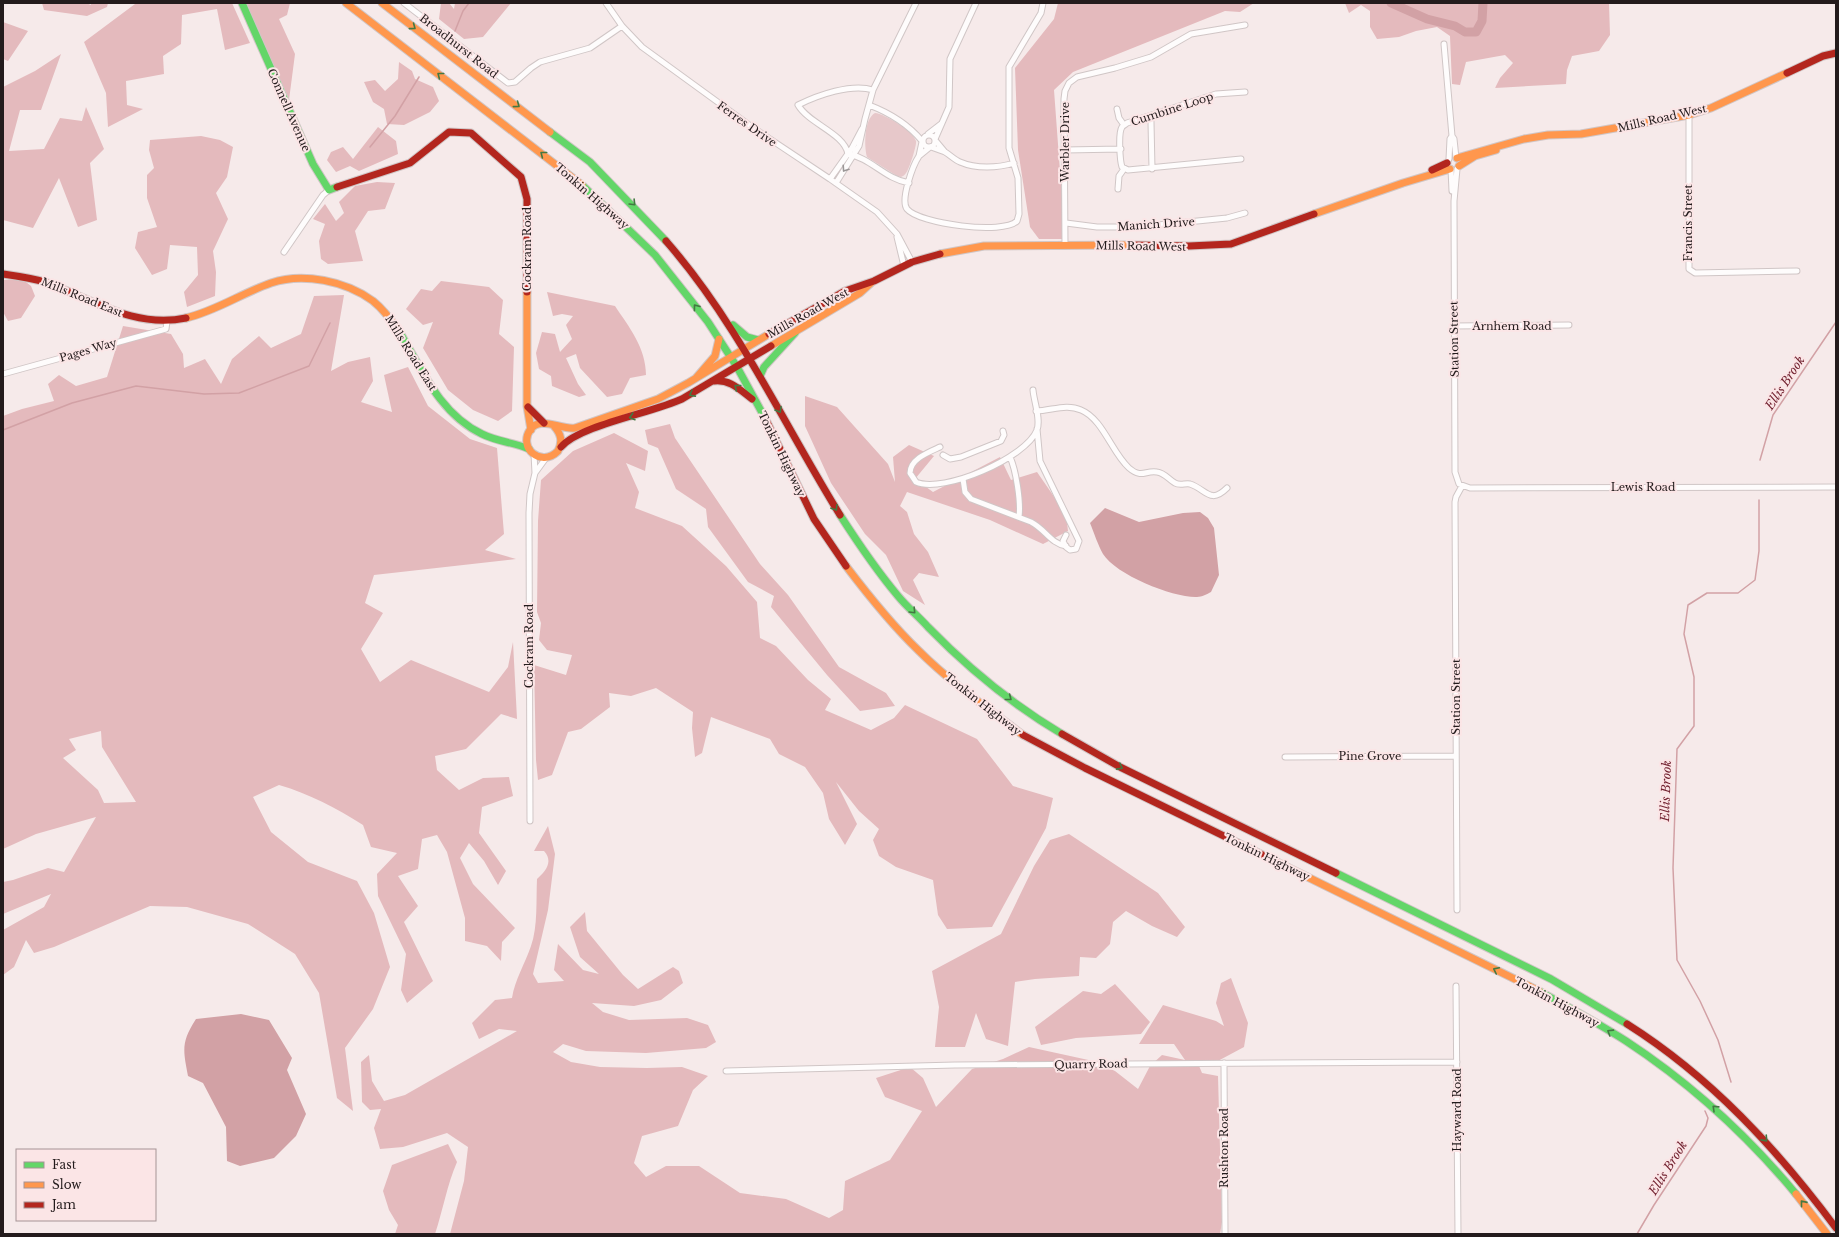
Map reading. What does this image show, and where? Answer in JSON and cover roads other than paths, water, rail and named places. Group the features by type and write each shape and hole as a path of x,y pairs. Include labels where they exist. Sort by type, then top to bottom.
{"main road":[{"name":"Connell Avenue","path":"240,3 243,14 252,28 313,164 329,190"},
{"name":"Tonkin Highway","path":"346,3 574,177 655,255 684,291 719,338 731,357 756,402 814,519 853,576 918,650 962,689 1006,724 1026,737 1085,768 1526,984 1599,1024 1651,1058 1711,1105 1741,1134 1787,1183 1828,1234"},
{"name":"Tonkin Highway","path":"382,3 590,162 620,191 671,246 721,312 851,533 898,597 955,653 1018,705 1051,728 1120,767 1551,979 1592,1002 1659,1046 1722,1097 1762,1136 1820,1205 1836,1228"},
{"name":"Mills Road West","path":"744,349 845,291 874,280 912,262 948,252 984,246 1194,246 1231,244 1403,183 1453,164 1481,150 1524,138 1548,135 1582,134 1689,115 1711,108 1823,56 1836,53"},
{"name":"Cockram Road","path":"329,190 410,163 449,132 471,134 520,177 527,199 528,406 530,431"},
{"name":"Mills Road East","path":"3,274 17,274 38,279 116,313 129,317 167,321 195,317 274,283 297,279 319,280 360,292 384,310 445,406 460,420 476,431 495,439 514,442 532,452"},
{"name":"Mills Road West","path":"750,360 860,293 874,280"},
{"path":"721,312 744,336 758,340"},
{"path":"760,376 764,367 795,333"},
{"path":"696,378 717,354 720,347 719,338"},
{"path":"528,406 544,423 568,429 637,408 696,378 744,349"},
{"path":"530,431 527,438 532,452 546,458 555,454 567,440 592,430 669,406 750,360"},
{"path":"714,381 720,379 730,381 756,402"},
{"path":"514,442 539,424 544,423"},
{"path":"554,426 558,429 562,440 559,450"},
{"path":"1820,1205 1836,1222"}],"street":[{"name":"Broadhurst Road","path":"404,3 508,83 515,82 540,62 590,48 622,26"},
{"name":"Ferres Drive","path":"606,3 622,26 642,46 694,86 777,145 836,183 877,212 897,234 912,262"},
{"path":"830,179 848,154 862,129 874,90 916,3"},
{"path":"976,3 950,59 949,107 946,117 941,124 934,145 919,156 912,167 905,201 907,209 934,222 984,228 1012,225 1017,221 1019,214 1018,178 1010,148 1009,67 1041,13 1043,3"},
{"name":"Warbler Drive","path":"1065,246 1066,91 1070,83 1077,77 1115,68 1151,56 1191,34 1245,25"},
{"name":"Station Street","path":"1444,44 1453,164 1456,476 1462,486 1455,499 1457,910"},
{"path":"848,154 844,143 806,116 798,105 810,99 853,87 874,90"},
{"name":"Cumbine Loop","path":"1118,189 1119,176 1124,169 1120,161 1121,131 1124,125 1216,94 1244,92"},
{"path":"869,105 888,113 913,129 932,135 945,152"},
{"name":"Cumbine Loop","path":"1117,109 1119,118 1124,125"},
{"name":"Francis Street","path":"1689,115 1689,269 1695,273 1797,271"},
{"path":"1150,116 1152,169"},
{"path":"919,156 924,137 941,124"},
{"path":"836,183 862,140 862,129"},
{"path":"913,129 925,146 945,152 958,161 968,165 992,167 1014,163"},
{"path":"1065,150 1121,149"},
{"path":"848,154 862,158 891,178 908,183"},
{"path":"1124,169 1152,169 1241,159"},
{"path":"284,252 323,195 329,190"},
{"name":"Manich Drive","path":"1066,223 1097,227 1138,227 1227,218 1245,213"},
{"name":"Ferres Drive","path":"897,234 904,266"},
{"name":"Pages Way","path":"3,374 162,330 167,327 167,321"},
{"name":"Arnhem Road","path":"1454,326 1569,325"},
{"path":"1033,390 1040,461 1079,541 1079,546 1075,550 1070,550 1066,546 1063,541 1066,535"},
{"path":"1036,411 1049,411 1069,407 1084,411 1107,437 1125,464 1137,474 1145,475 1157,472 1163,473 1176,484 1189,484 1212,496 1220,494 1227,488"},
{"path":"940,447 914,462 910,471 912,479 918,483 930,485 950,483 963,478 1010,457 1027,444 1037,428"},
{"path":"943,455 947,458 953,459 976,451 1001,441 1004,435 1003,431"},
{"name":"Cockram Road","path":"530,821 529,513 530,494 535,473 532,452"},
{"path":"1010,457 1013,465 1019,498 1019,517"},
{"name":"Cockram Road","path":"535,473 546,458"},
{"path":"963,478 965,492 971,499 1019,517 1039,527 1055,543 1066,546"},
{"name":"Lewis Road","path":"1462,486 1470,488 1836,487"},
{"name":"Pine Grove","path":"1285,757 1456,756"},
{"name":"Hayward Road","path":"1456,986 1458,1234"},
{"name":"Quarry Road","path":"726,1071 955,1065 1457,1062"},
{"name":"Rushton Road","path":"1224,1063 1225,1234"}],"waterway":[{"path":"455,31 463,11 469,3"},
{"path":"1391,3 1427,19 1455,26 1465,32 1476,32 1482,21 1483,3"},
{"path":"370,147 395,116 419,77"},
{"name":"Ellis Brook","path":"1760,460 1773,415 1836,322"},
{"path":"3,430 72,403 136,386 204,394 239,393 309,366 330,323"},
{"name":"Ellis Brook","path":"1731,1082 1718,1040 1700,1001 1677,960 1673,868 1677,749 1694,726 1694,677 1684,634 1688,605 1707,593 1738,593 1755,580 1759,551 1759,500"},
{"name":"Ellis Brook","path":"1637,1234 1654,1205 1706,1126 1708,1118 1705,1111"}]}
